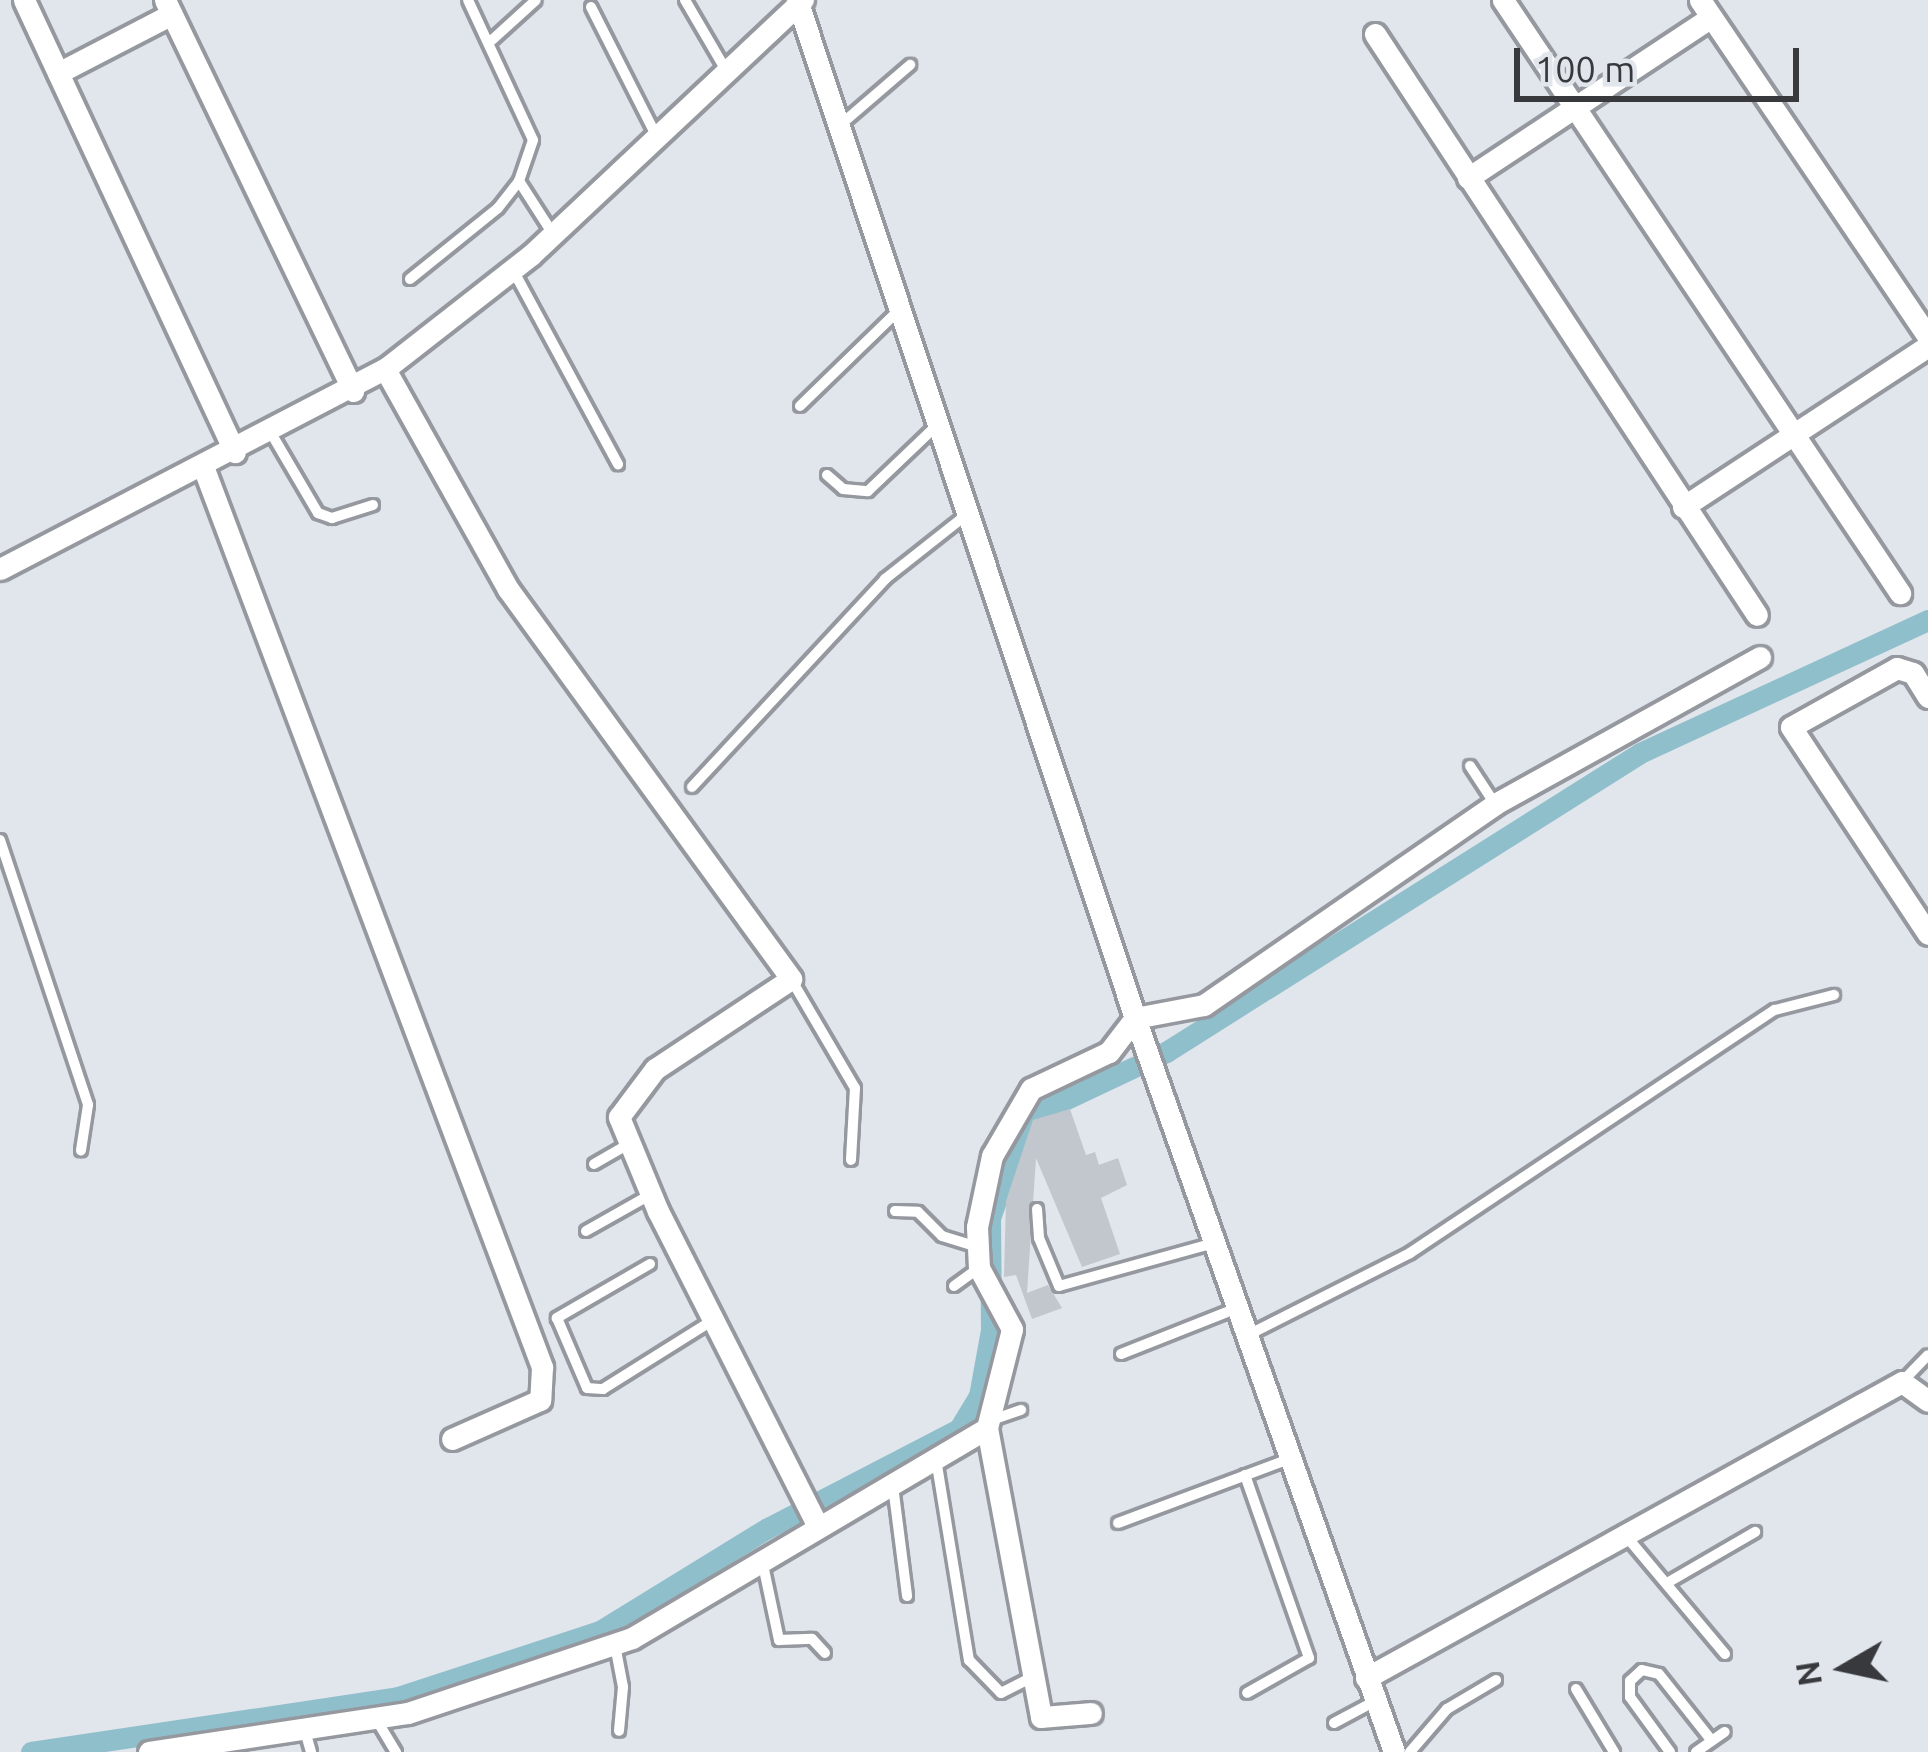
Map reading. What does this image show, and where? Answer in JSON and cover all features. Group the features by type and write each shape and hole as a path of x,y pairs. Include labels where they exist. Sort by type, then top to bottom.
{"street":[{"path":"24,0 235,452"},
{"path":"1503,0 1900,593"},
{"path":"0,569 204,469 353,391 385,369 513,270 800,2 1139,1028 1394,1752"},
{"path":"58,74 169,7 353,391"},
{"path":"1468,178 1576,110 1705,9 1928,342 1795,436 1683,507"},
{"path":"1375,34 1757,615"},
{"path":"385,369 508,590 791,979 655,1069 620,1117 650,1195 810,1511"},
{"path":"204,469 542,1366 540,1400 452,1439"},
{"path":"1091,1713 1042,1721 988,1425 1012,1329 986,1274 992,1156 1017,1104 1031,1089 1109,1052 1139,1028 1204,1005 1495,804 1760,657"},
{"path":"1928,697 1913,673 1897,668 1791,728 1928,934"},
{"path":"1366,1678 1902,1382 1928,1401"},
{"path":"149,1752 308,1741 615,1645 761,1559 810,1511 893,1481 988,1425"}],"lane":[{"path":"410,279 469,237 519,181 533,140 492,40 468,0"},
{"path":"492,40 536,0"},
{"path":"685,0 727,72"},
{"path":"590,7 657,137"},
{"path":"839,126 910,65"},
{"path":"519,181 553,234"},
{"path":"513,270 618,464"},
{"path":"800,406 899,310"},
{"path":"827,475 843,489 868,491 939,424"},
{"path":"271,433 318,513 332,518 373,505"},
{"path":"692,787 885,579 968,513"},
{"path":"1470,766 1495,804"},
{"path":"0,840 88,1105 81,1150"},
{"path":"791,979 855,1088 851,1160"},
{"path":"1246,1336 1410,1253 1775,1010 1834,995"},
{"path":"594,1165 627,1144"},
{"path":"586,1232 650,1195"},
{"path":"1037,1209 1039,1238 1059,1286 1214,1243"},
{"path":"895,1211 918,1212 986,1274 954,1286"},
{"path":"650,1264 557,1318 587,1388 603,1389 713,1320"},
{"path":"1121,1354 1237,1308"},
{"path":"1902,1382 1928,1355"},
{"path":"988,1425 1021,1410"},
{"path":"1118,1523 1290,1458"},
{"path":"936,1459 969,1660 1001,1693 1034,1676"},
{"path":"1245,1475 1309,1658 1247,1693"},
{"path":"893,1481 907,1596"},
{"path":"1666,1583 1755,1532"},
{"path":"1626,1536 1725,1654"},
{"path":"761,1559 779,1640 812,1640 825,1653"},
{"path":"615,1645 623,1688 619,1731"},
{"path":"1670,1752 1630,1697 1642,1670 1660,1674 1712,1741"},
{"path":"1410,1752 1447,1709 1496,1680"},
{"path":"1576,1689 1614,1752"},
{"path":"1334,1724 1375,1701"},
{"path":"376,1719 396,1752"},
{"path":"1696,1752 1725,1732"}],"building":[{"path":"1070,1109 1086,1155 1095,1152 1099,1165 1118,1158 1127,1185 1101,1198 1120,1254 1082,1267 1036,1158 1027,1293 1048,1285 1062,1308 1032,1319 1016,1275 1004,1277 1006,1201 1033,1120"}],"waterway":[{"path":"31,1752 398,1697 600,1631 766,1529 959,1429 979,1396 991,1330 990,1218 1024,1119 1166,1052 1640,753 1928,620"}]}
